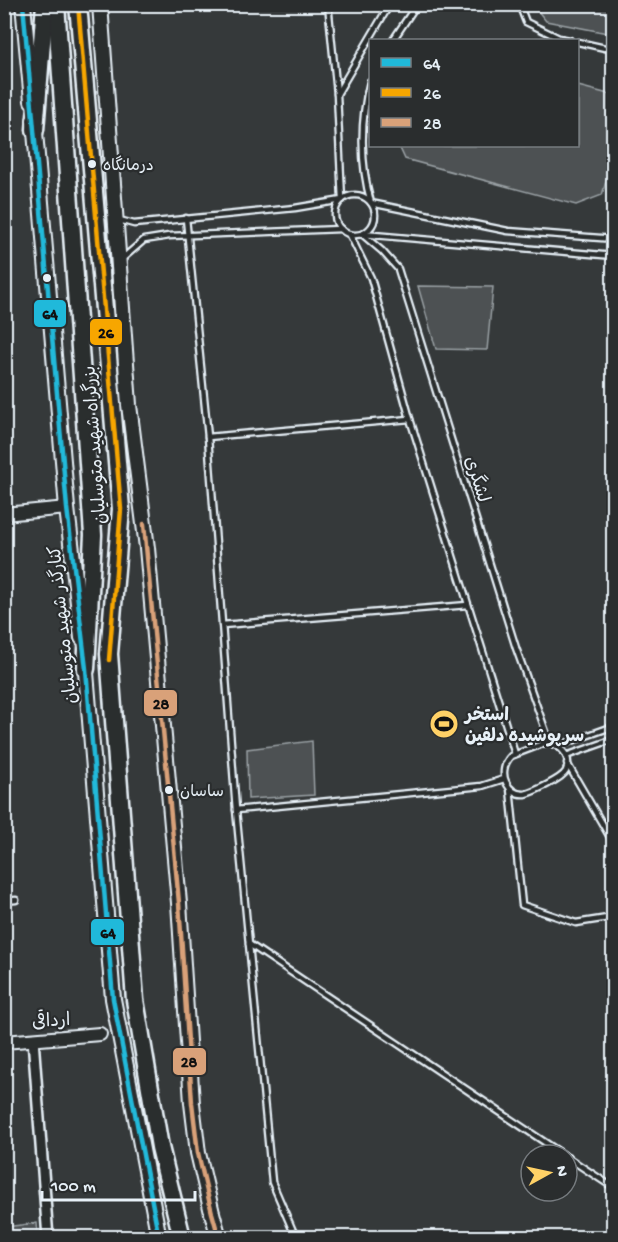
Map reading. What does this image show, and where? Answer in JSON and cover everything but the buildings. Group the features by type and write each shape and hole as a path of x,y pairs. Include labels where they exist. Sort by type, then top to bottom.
{"highway":[{"path":"35,130 45,4"},
{"name":"بزرگراه شهید متوسلیان","path":"56,4 93,535 86,669"},
{"name":"بزرگراه شهید متوسلیان","path":"78,4 121,509 109,654 135,1000 160,1147 182,1238"}],"main road":[{"name":"کنارگذر شهید متوسلیان","path":"23,4 67,508 86,669 113,999 159,1238"},
{"path":"100,4 129,405 147,548 179,903 192,1103 198,1153 219,1238"},
{"path":"120,494 129,405"}],"street":[{"path":"4,514 67,508"},
{"name":"ارداقی","path":"4,1042 100,1034"},
{"path":"33,1039 48,1238"},
{"path":"151,1238 154,1215"}],"lane":[{"path":"328,4 337,94 342,201 335,218 341,229 350,235 371,278 410,418 515,754"},
{"path":"369,39 390,4"},
{"path":"394,39 417,4"},
{"path":"519,4 526,22 565,39"},
{"path":"337,94 369,40"},
{"path":"579,42 614,50"},
{"path":"362,234 367,232 375,221 374,209 366,184 363,149 364,105 369,85"},
{"path":"117,220 134,224 294,208 360,196 371,203 508,231 614,239"},
{"path":"186,218 208,437 236,810 272,1182 296,1238"},
{"path":"120,260 144,240 341,229"},
{"path":"350,235 362,234 614,256"},
{"name":"لشگری","path":"362,234 398,269 516,648 550,743"},
{"path":"208,437 410,418"},
{"path":"222,625 468,605"},
{"path":"558,746 614,726"},
{"path":"566,756 614,739"},
{"path":"510,789 525,794 560,778 567,771 567,763 566,756 558,746 550,743 515,754 507,760 504,770 504,779 510,789 522,905 576,923 614,917"},
{"path":"567,763 614,844"},
{"path":"236,810 482,786 504,779"},
{"path":"4,901 16,900"},
{"path":"249,944 547,1143"},
{"path":"579,1165 614,1188"}],"shaded area":[{"path":"533,5 613,5 613,34 546,21"},
{"path":"579,86 612,95 614,99 613,158 602,195 576,205 405,159 399,147 579,147"},
{"path":"418,286 493,287 487,350 436,349"},
{"path":"312,741 314,795 248,799 247,749"},
{"path":"37,1223 38,1237 5,1237 5,1227"}],"transit line":[{"name":"64","path":"23,4 67,508 86,669 113,999 159,1238"},
{"name":"26","path":"78,4 121,509 109,660"},
{"name":"28","path":"144,524 179,903 192,1103 198,1153 219,1238"}],"place":[{"name":"درمانگاه","path":"92,164"},
{"name":"استخر سرپوشیده دلفین","path":"444,724"},
{"name":"ساسان","path":"169,790"}]}
